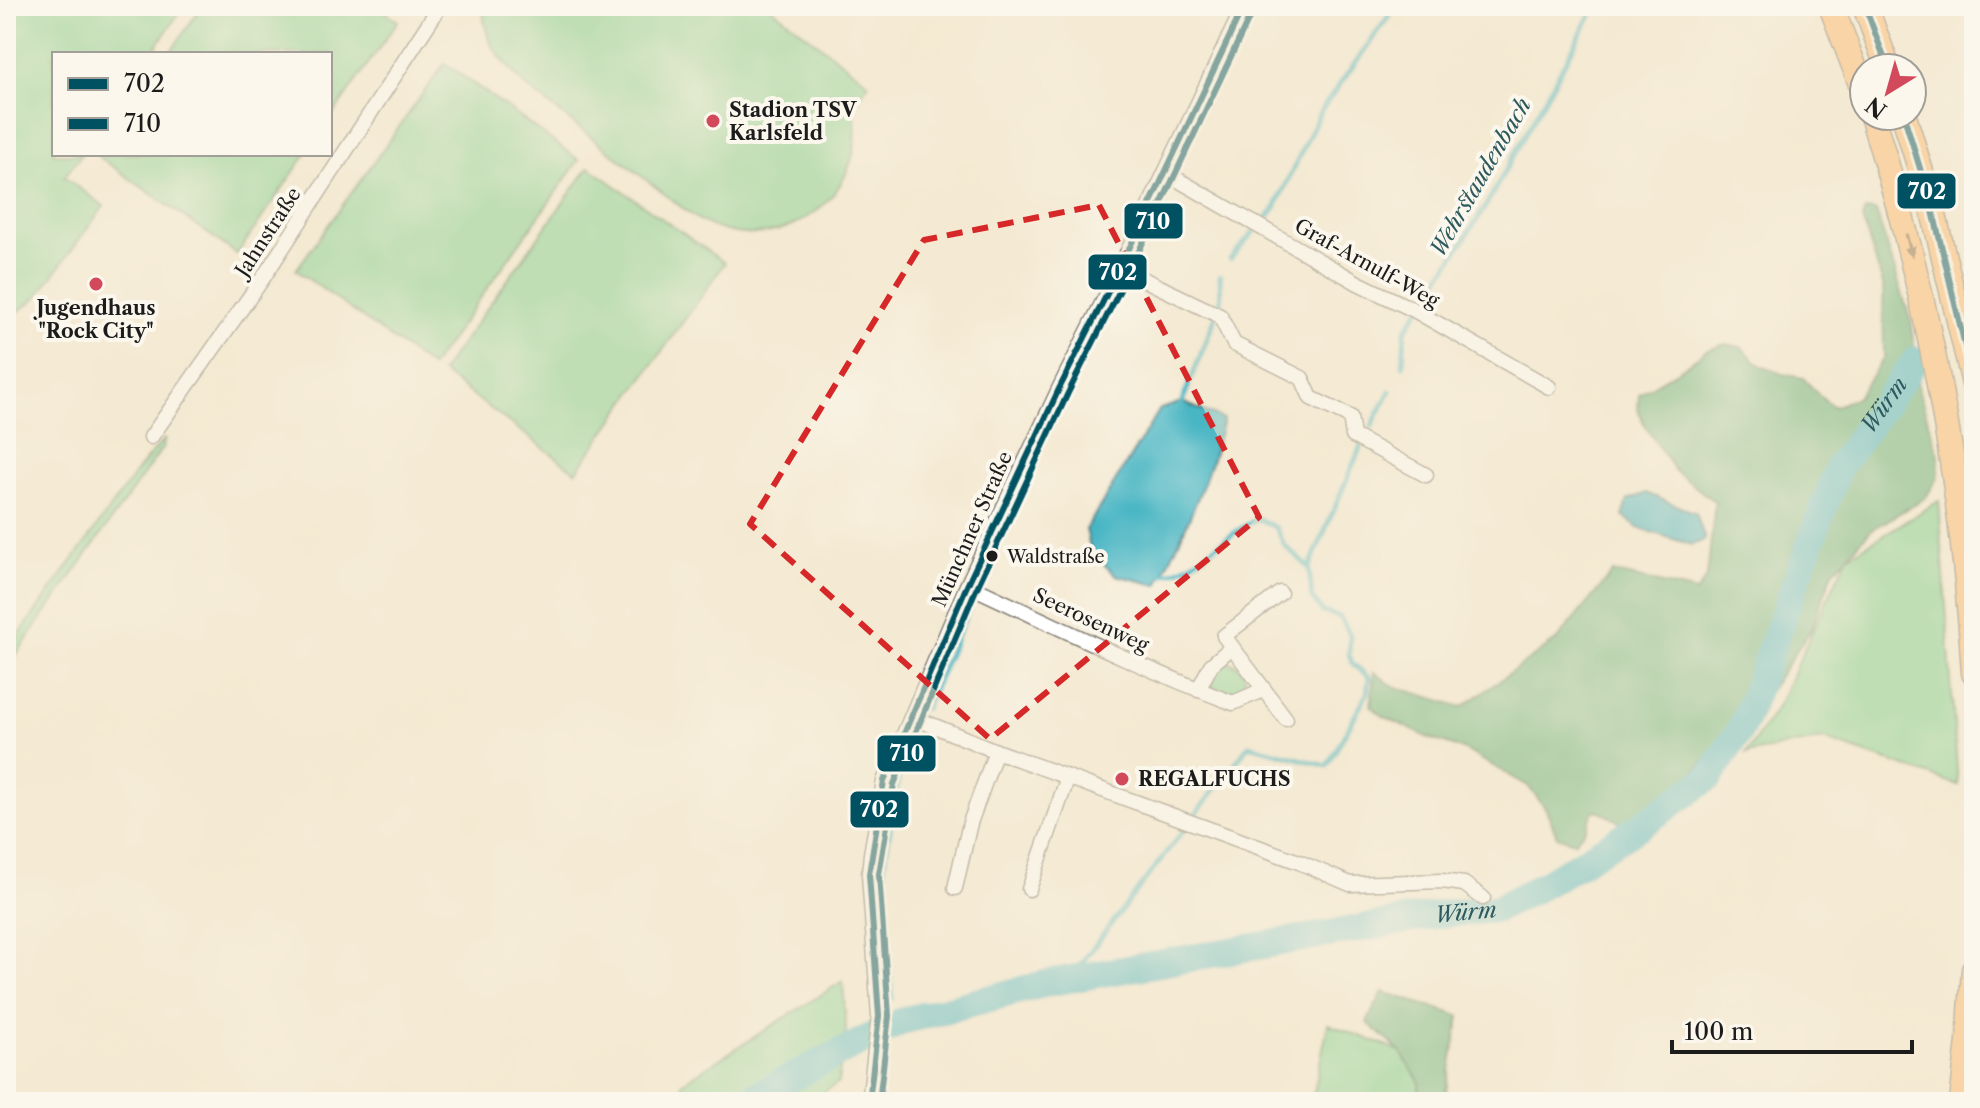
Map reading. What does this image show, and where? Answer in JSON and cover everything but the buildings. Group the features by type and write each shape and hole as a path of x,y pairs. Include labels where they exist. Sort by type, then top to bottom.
{"highway":[{"path":"1831,6 1849,52"},
{"path":"1865,6 1882,52"},
{"path":"1877,132 1905,228 1939,383 1962,530 1974,673"},
{"path":"1909,132 1933,211 1974,384"},
{"path":"1962,1102 1974,970"}],"street":[{"name":"Jahnstraße","path":"151,437 263,278 440,6"},
{"name":"Münchner Straße","path":"869,1102 879,1016 869,874 884,781 968,585 1059,389 1166,173 1244,6"},
{"name":"Graf-Arnulf-Weg","path":"1166,173 1549,387"},
{"path":"1120,268 1216,314 1234,344 1302,378 1311,398 1350,417 1353,436 1426,475"},
{"name":"Seerosenweg","path":"968,585 1105,649 1233,703 1263,690"},
{"path":"1280,593 1224,636 1286,719"},
{"path":"1198,690 1211,665 1232,647"},
{"path":"912,717 1350,884 1442,881 1464,884 1483,898"},
{"path":"955,888 970,823 996,751"},
{"path":"1029,889 1068,777"}],"highlighted area":[{"path":"1099,205 1259,517 990,739 750,524 924,240"}],"green space":[{"path":"6,6 184,6 152,52 52,52 52,156 80,156 64,177 104,206 37,297 6,321"},
{"path":"202,6 378,6 398,21 332,116 332,52 170,52"},
{"name":"Stadion TSV Karlsfeld","path":"483,6 769,6 869,83 853,107 855,141 847,171 831,197 808,217 780,230 750,234 719,229 689,213 524,85 489,40"},
{"path":"445,63 579,160 431,367 296,270"},
{"path":"100,156 305,156 237,254"},
{"path":"589,167 725,263 576,472 441,372"},
{"path":"1865,210 1876,211 1912,325 1918,389 1939,455 1938,478 1926,497 1870,531 1833,572 1811,629 1769,691 1683,785 1636,818 1621,823 1598,810 1593,812 1586,829 1574,842 1557,836 1546,809 1528,786 1465,750 1429,738 1383,716 1371,706 1374,672 1393,686 1462,707 1557,640 1613,572 1697,592 1707,576 1715,502 1674,470 1645,426 1638,410 1639,394 1705,351 1725,344 1741,347 1761,366 1803,378 1834,407 1857,397 1884,358 1883,285 1862,219"},
{"path":"165,438 163,447 6,669 6,653 139,468"},
{"path":"1939,501 1958,785 1823,739 1746,754 1778,705 1847,557"},
{"path":"1228,663 1240,668 1245,680 1240,692 1228,697 1216,692 1211,680 1216,668"},
{"path":"843,981 846,1032 838,1083 808,1102 676,1102 683,1082"},
{"path":"1383,992 1460,1016 1444,1102 1419,1102 1419,1081 1400,1051 1367,1022"},
{"path":"1328,1024 1400,1051 1419,1081 1419,1102 1312,1102"}],"water":[{"path":"1182,402 1223,419 1204,483 1158,585 1116,575 1091,553 1086,529 1160,409"},
{"path":"1646,493 1696,513 1705,540 1692,545 1638,528 1623,516 1628,500"}],"waterway":[{"path":"1230,259 1275,208 1320,112 1396,6"},
{"name":"Wehrstaudenbach","path":"1403,366 1405,331 1484,209 1596,6"},
{"path":"1182,402 1221,303 1220,276"},
{"name":"Würm","path":"744,1102 902,1021 1052,982 1443,914 1497,909 1547,883 1640,826 1710,777 1743,725 1838,468 1916,360"},
{"name":"Wehrstaudenbach","path":"1372,426 1390,391"},
{"path":"1069,979 1249,745 1327,766 1367,694 1369,677 1352,663 1350,635 1340,617 1323,612 1312,598 1309,568 1361,446"},
{"path":"1164,574 1191,564 1259,519 1276,528 1285,546 1308,567"},
{"path":"925,709 968,610"},
{"path":"883,872 901,767 907,751"},
{"path":"884,897 892,998"},
{"name":"Würm","path":"889,1028 890,1020"}],"transit line":[{"name":"702","path":"869,1102 879,1016 869,874 884,781 965,590 1244,6"},
{"name":"702","path":"1865,6 1882,52"},
{"name":"710","path":"879,1102 889,1016 879,874 894,784 974,594 1253,10"},
{"name":"702","path":"1909,132 1933,211 1974,384"}],"place":[{"name":"Stadion TSV Karlsfeld","path":"713,121"},
{"name":"Jugendhaus \"Rock City\"","path":"96,284"},
{"name":"Waldstraße","path":"992,556"},
{"name":"REGALFUCHS","path":"1122,779"}]}
